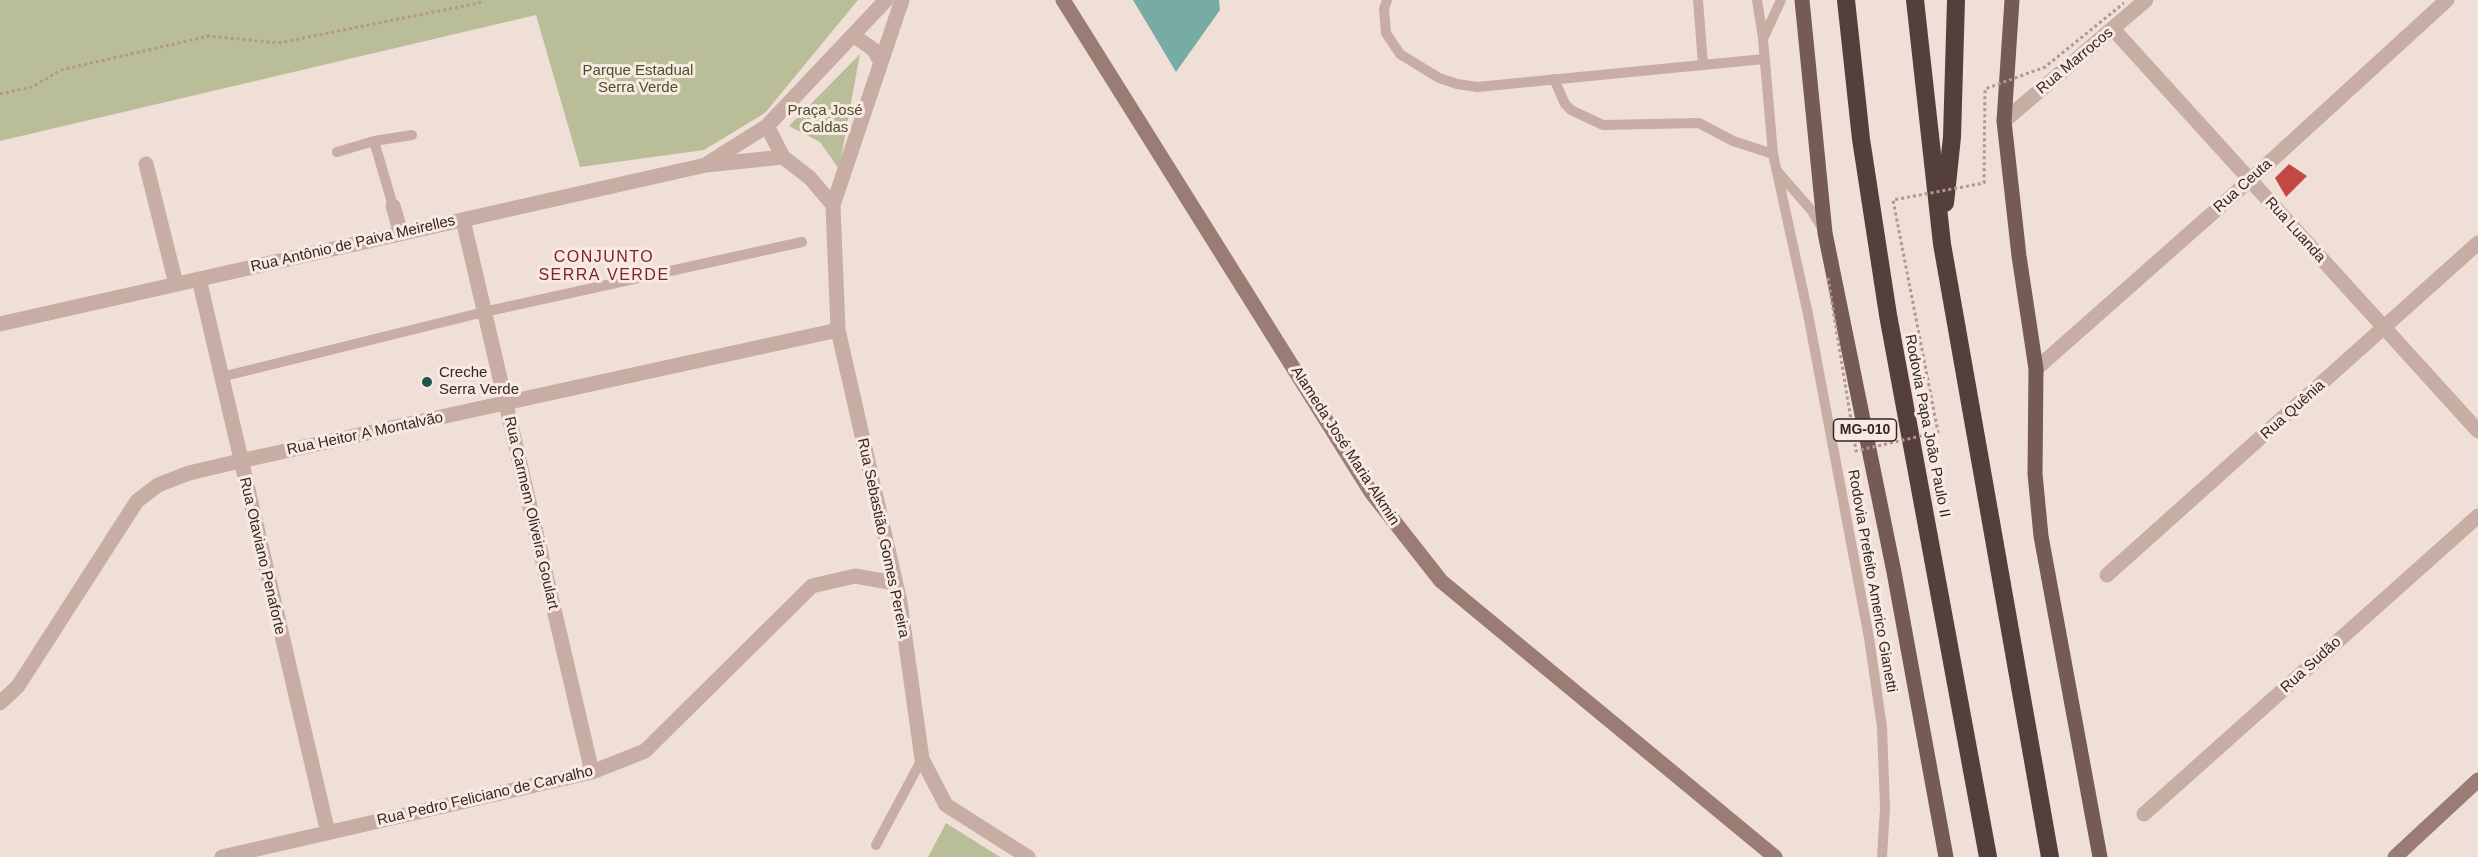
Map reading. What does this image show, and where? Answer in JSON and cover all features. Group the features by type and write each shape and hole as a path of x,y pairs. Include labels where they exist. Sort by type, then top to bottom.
{"highway":[{"name":"Rodovia Papa João Paulo II","path":"1845,0 1861,139 1887,315 1988,857"},
{"path":"1916,0 1942,244 2050,857"},
{"path":"1942,244 1952,137 1956,0"}],"main road":[{"name":"MG-010","path":"1802,0 1825,233 1894,572 1946,857"},
{"path":"2012,0 2004,122 2019,256 2036,369 2035,474 2041,536 2100,857"}],"street":[{"path":"833,205 810,178 783,157 767,126 886,0"},
{"path":"833,205 902,0"},
{"name":"Alameda José Maria Alkmin","path":"1063,0 1371,492 1441,581 1775,857"},
{"name":"Rua Marrocos","path":"2004,122 2146,0"},
{"name":"Rua Ceuta","path":"2036,369 2250,180 2447,0"},
{"name":"Rua Luanda","path":"2113,29 2478,431"},
{"path":"852,35 874,50 880,61"},
{"name":"Rua Antônio de Paiva Meirelles","path":"706,165 767,126"},
{"name":"Rua Antônio de Paiva Meirelles","path":"0,324 706,165 783,157"},
{"path":"146,164 176,284"},
{"name":"Rua Sebastião Gomes Pereira","path":"833,205 838,330 895,583 922,759 946,805 1028,857"},
{"path":"393,206 401,233"},
{"name":"Rua Carmem Oliveira Goulart","path":"463,220 592,772"},
{"name":"Rua Quênia","path":"2107,575 2478,243"},
{"name":"Rua Otaviano Penaforte","path":"199,279 328,833"},
{"name":"Rua Heitor A Montalvão","path":"0,703 18,686 137,501 158,485 189,473 240,461 838,330"},
{"name":"Rua Sudão","path":"2144,814 2478,516"},
{"name":"Rua Pedro Feliciano de Carvalho","path":"222,857 592,772 645,751 812,586 855,576 895,583"},
{"path":"2395,857 2478,780"}],"lane":[{"path":"1387,0 1384,9 1386,33 1400,54 1438,78 1477,87 1764,59"},
{"path":"1698,0 1703,65"},
{"path":"1758,0 1764,39"},
{"path":"1764,39 1781,0"},
{"name":"Rodovia Prefeito Americo Gianetti","path":"1764,39 1773,154 1808,314 1869,638 1882,727 1885,808 1882,857"},
{"path":"1554,79 1565,104 1571,110 1603,125 1699,123 1733,141 1773,154"},
{"path":"337,152 374,141 412,135"},
{"path":"374,141 393,206"},
{"path":"1778,172 1812,211 1825,233"},
{"path":"221,376 484,312 802,242"},
{"path":"876,845 922,759"}],"path":[{"path":"0,94 32,87 61,70 209,36 278,44 480,3 484,0"},
{"path":"1828,278 1856,451 1938,432 1893,200 1984,183 1985,89 2045,67 2124,3"}],"green space":[{"name":"Parque Estadual Serra Verde","path":"0,0 858,0 765,113 704,150 580,167 536,15 0,141"},
{"name":"Praça José Caldas","path":"860,54 839,169 820,142 789,126"},
{"path":"946,823 1000,857 928,857"}],"water":[{"path":"1133,0 1219,0 1220,10 1176,72"}],"building":[{"path":"2289,164 2307,176 2286,197 2275,178"}],"place":[{"name":"Creche Serra Verde","path":"427,382"}],"district":[{"name":"CONJUNTO SERRA VERDE","path":"604,267"}]}
